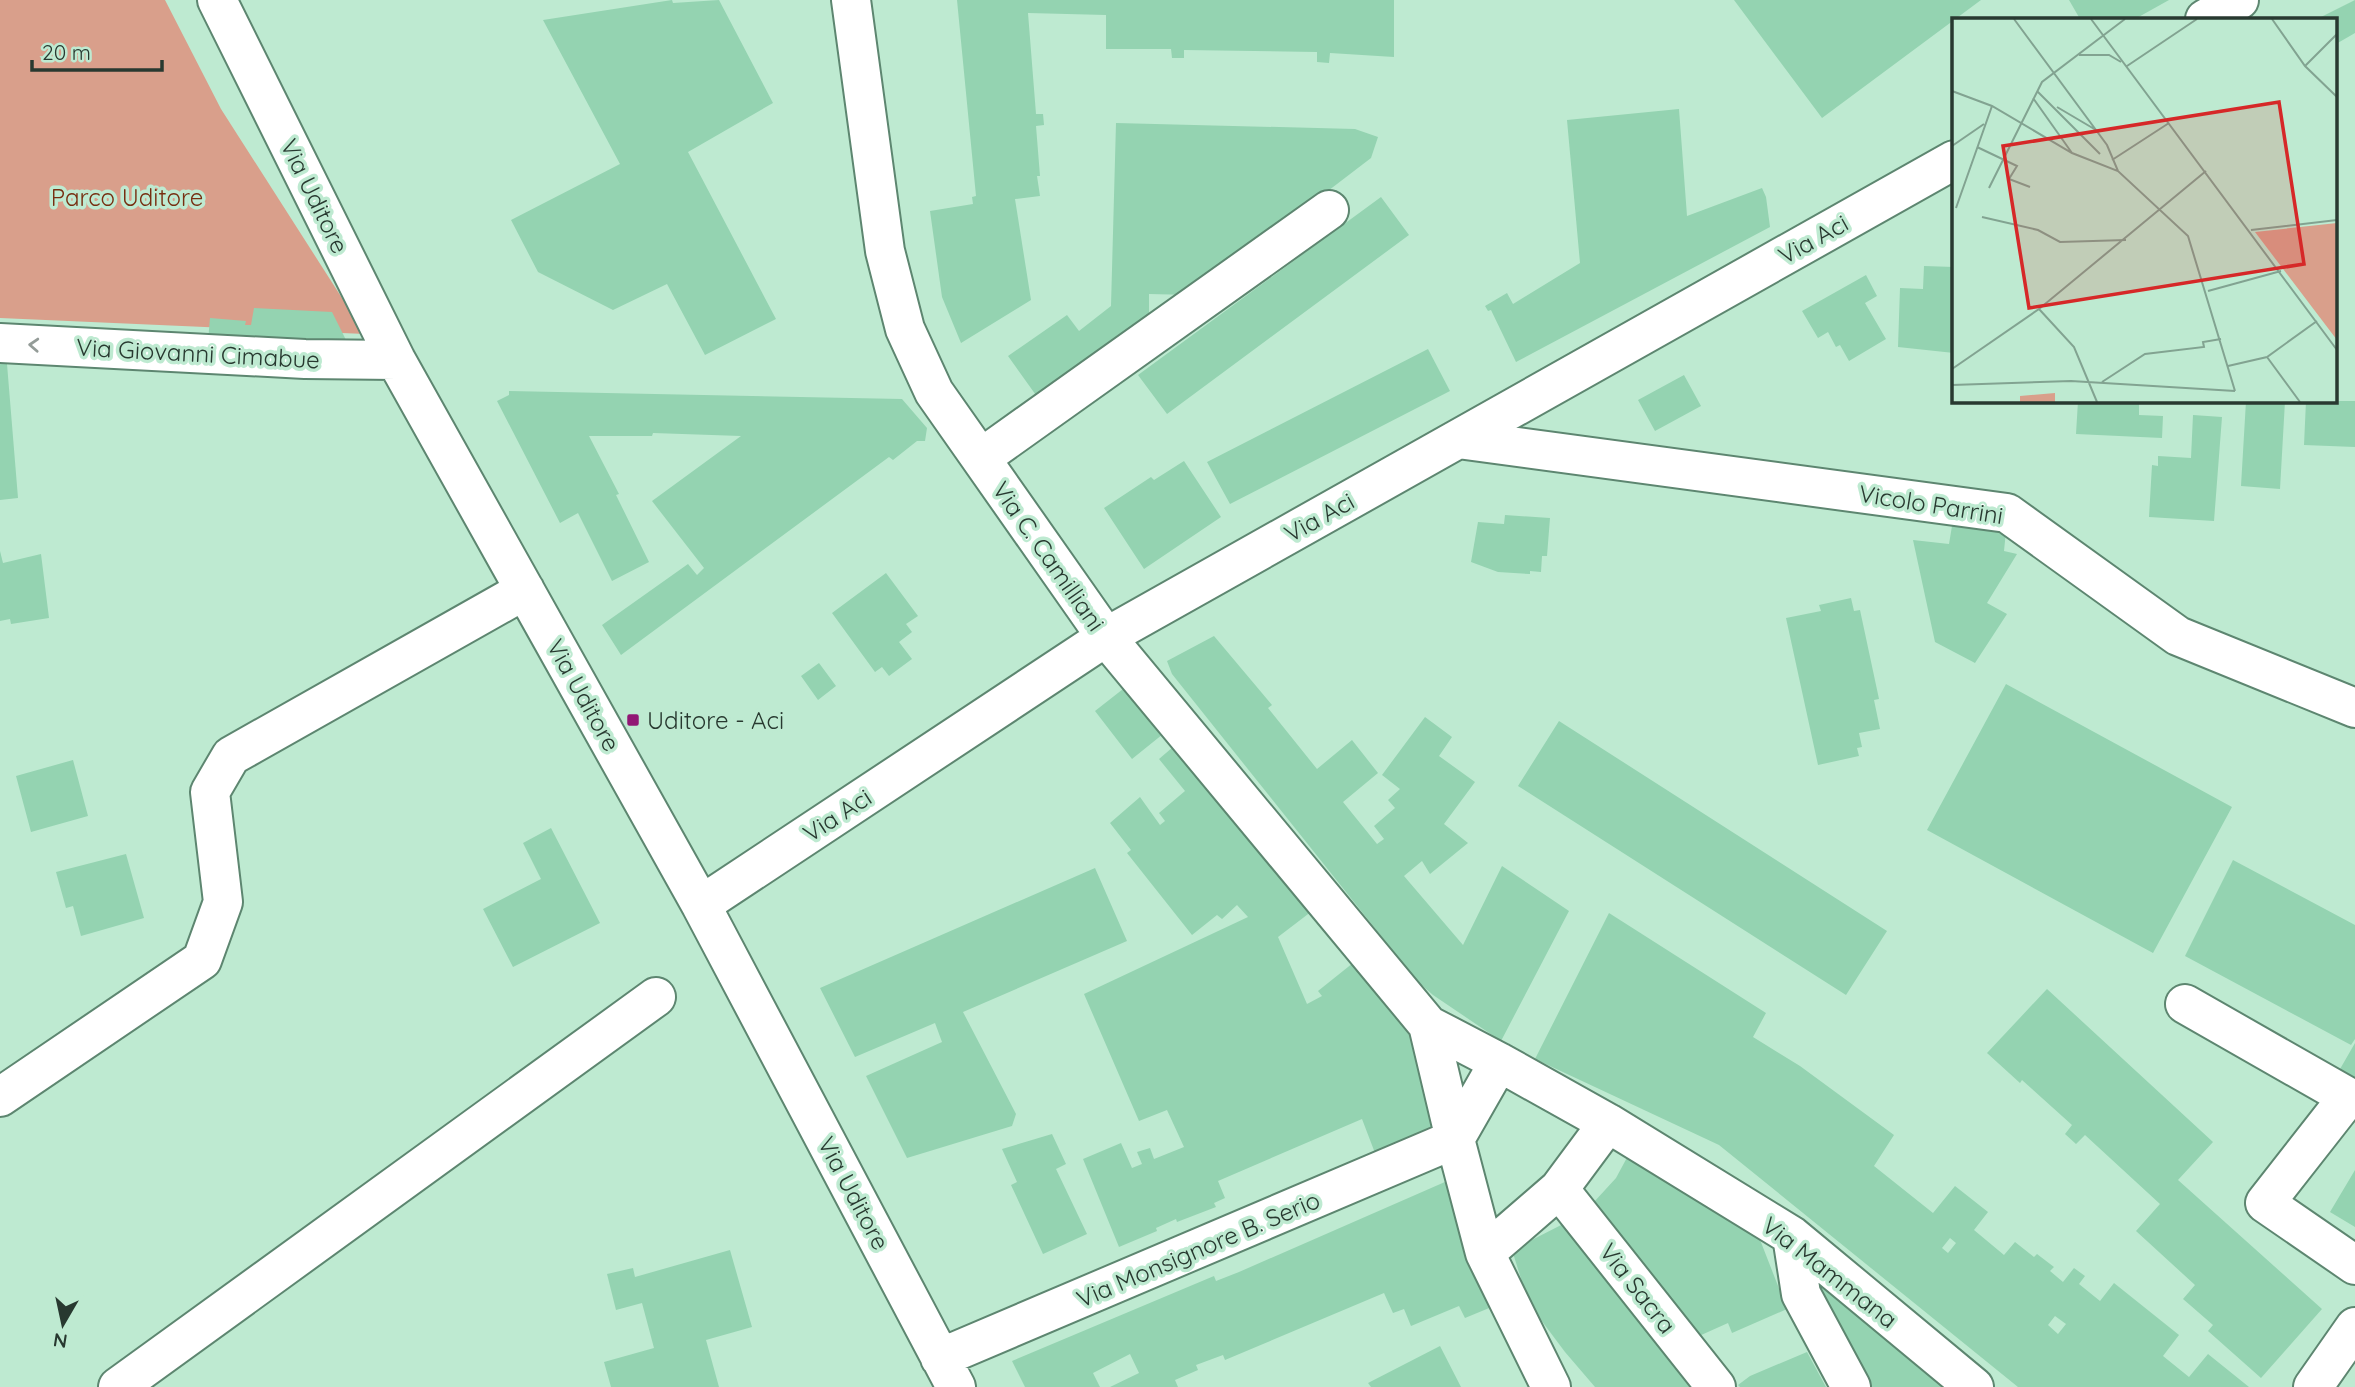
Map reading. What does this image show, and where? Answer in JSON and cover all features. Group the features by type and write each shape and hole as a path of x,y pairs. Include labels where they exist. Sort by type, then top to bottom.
{"street":[{"name":"Via Uditore","path":"217,0 396,360 701,905 948,1372"},
{"name":"Via C. Camilliani","path":"851,0 885,251 905,329 934,392 1106,637 1428,1025"},
{"path":"2206,18 2239,0"},
{"name":"Via Aci","path":"701,905 1106,637 1952,161"},
{"path":"981,458 1329,210"},
{"name":"Via Giovanni Cimabue","path":"0,343 306,359 396,360"},
{"name":"Vicolo Parrini","path":"1458,439 2007,513 2178,636 2355,708"},
{"path":"0,1097 202,960 223,902 210,792 231,756 524,590"},
{"path":"118,1387 656,997"},
{"path":"2185,1004 2348,1097 2265,1203 2355,1265"},
{"path":"1428,1025 1485,1253 1551,1387"},
{"name":"Via Mammana","path":"1428,1025 1608,1123 1792,1236 1974,1387"},
{"path":"1455,1139 1499,1062"},
{"path":"1485,1253 1559,1189 1608,1123"},
{"name":"Via Monsignore B. Serio","path":"948,1372 1455,1139"},
{"name":"Via Sacra","path":"1559,1189 1716,1387"},
{"path":"1792,1236 1801,1294 1851,1387"},
{"path":"2313,1387 2355,1327"}],"green space":[{"name":"Parco Uditore","path":"0,0 165,0 221,109 365,334 0,318"}],"building":[{"path":"672,0 673,3 719,0 773,103 688,152 776,319 705,355 667,284 613,310 538,272 511,220 620,164 543,20"},
{"path":"957,0 1394,0 1394,57 1330,53 1329,63 1317,62 1317,52 1184,50 1184,58 1172,58 1171,49 1106,49 1106,15 1028,13 1036,114 1043,114 1044,125 1036,126 1040,196 1015,199 1031,300 961,343 942,297 930,211 973,204 972,197 976,196"},
{"path":"1734,0 1981,0 1957,18 1952,18 1952,22 1822,118"},
{"path":"2069,0 2169,0 2137,18 2079,18"},
{"path":"2355,0 2355,33 2338,43 2338,18 2319,18"},
{"path":"1679,109 1687,216 1762,188 1766,197 1770,227 1516,362 1491,310 1488,311 1485,306 1507,293 1513,304 1580,263 1567,120"},
{"path":"1116,123 1355,129 1378,137 1371,158 1192,295 1149,294 1149,326 1043,405 1008,356 1067,315 1079,331 1111,306"},
{"path":"1381,197 1409,235 1167,414 1138,375"},
{"path":"1924,266 1952,267 1952,353 1898,347 1900,288 1923,289"},
{"path":"1866,275 1877,296 1865,303 1886,339 1849,361 1840,345 1836,347 1828,332 1818,338 1802,311"},
{"path":"254,308 332,312 351,350 208,341 210,318 246,321 245,325 251,325"},
{"path":"1428,349 1450,391 1230,504 1207,462"},
{"path":"0,363 7,364 18,498 0,500"},
{"path":"1684,375 1701,406 1655,431 1638,400"},
{"path":"509,391 902,399 927,428 925,441 917,441 893,460 889,457 621,655 602,625 688,564 697,575 704,568 652,501 741,436 653,433 652,436 589,436 619,494 616,495 649,562 612,581 578,513 560,523 497,401 509,395"},
{"path":"2355,401 2355,447 2304,445 2306,402"},
{"path":"2078,402 2139,402 2139,415 2163,416 2162,438 2076,434"},
{"path":"2246,402 2285,402 2280,489 2241,486"},
{"path":"2193,415 2222,417 2214,521 2149,517 2152,465 2158,466 2158,456 2191,458"},
{"path":"1184,461 1221,517 1144,569 1104,508 1151,477 1154,480"},
{"path":"1966,513 2006,531 2004,551 2017,554 1987,603 2007,614 1975,663 1935,642 1913,540 1949,544 1952,526"},
{"path":"1505,515 1550,518 1547,556 1542,556 1541,572 1498,572 1471,562 1478,522 1504,524"},
{"path":"0,551 3,563 41,554 49,618 11,624 10,619 0,621"},
{"path":"886,573 918,616 906,624 912,632 899,642 912,659 889,676 882,667 875,672 832,613"},
{"path":"1851,598 1854,611 1860,610 1879,699 1874,700 1880,729 1859,733 1862,747 1857,748 1859,756 1818,765 1786,618 1821,611 1819,605"},
{"path":"1214,636 1272,705 1268,708 1317,769 1352,740 1378,773 1343,802 1377,844 1384,839 1374,826 1395,808 1388,800 1400,789 1382,775 1425,717 1452,737 1439,756 1475,782 1444,824 1468,843 1430,874 1422,861 1404,876 1463,945 1502,866 1569,911 1501,1041 1417,981 1172,674 1167,661"},
{"path":"819,663 836,686 818,700 801,676"},
{"path":"1132,682 1168,730 1132,759 1095,711"},
{"path":"2006,684 2232,807 2153,953 1927,830"},
{"path":"1559,721 1887,931 1846,995 1518,786"},
{"path":"1180,741 1316,908 1278,937 1307,1004 1322,996 1318,991 1358,959 1398,1008 1447,1124 1375,1153 1362,1119 1218,1181 1225,1198 1214,1203 1216,1207 1177,1222 1176,1219 1156,1228 1157,1231 1119,1247 1083,1159 1121,1143 1132,1168 1142,1164 1137,1152 1150,1148 1154,1159 1184,1147 1167,1110 1139,1121 1084,994 1248,917 1237,905 1222,919 1217,915 1192,935 1127,853 1131,850 1110,823 1140,797 1160,825 1165,821 1159,813 1185,791 1159,759"},
{"path":"73,760 88,816 31,832 16,776"},
{"path":"551,828 600,923 513,967 483,909 541,879 523,843"},
{"path":"126,854 144,918 81,936 73,906 66,908 56,872"},
{"path":"2233,860 2355,925 2355,1039 2351,1045 2185,956"},
{"path":"1095,868 1127,941 963,1012 1016,1114 1012,1126 907,1158 866,1076 942,1042 935,1023 855,1057 820,988"},
{"path":"1609,913 1766,1013 1753,1037 1800,1066 1894,1135 1874,1166 1933,1213 1955,1186 1988,1212 1974,1230 2004,1255 2015,1242 2034,1257 2037,1254 2054,1267 2050,1271 2063,1282 2074,1268 2085,1276 2079,1284 2100,1301 2114,1283 2179,1335 2163,1356 2189,1377 2208,1354 2249,1387 2018,1387 1719,1145 1535,1059","holes":["1950,1238 1956,1243 1948,1253 1942,1248","2055,1316 2066,1324 2058,1334 2048,1325"]},
{"path":"2047,989 2213,1142 2178,1180 2322,1309 2261,1378 2208,1331 2213,1325 2183,1299 2195,1285 2136,1231 2160,1204 2085,1135 2076,1144 2065,1134 2072,1125 1987,1053"},
{"path":"2355,1043 2355,1093 2336,1076"},
{"path":"1052,1134 1066,1164 1056,1169 1087,1234 1043,1254 1011,1185 1017,1182 1002,1149"},
{"path":"1630,1152 1757,1232 1787,1309 1732,1333 1728,1323 1699,1336 1594,1202 1616,1178"},
{"path":"2355,1170 2355,1227 2330,1212"},
{"path":"1454,1178 1494,1306 1465,1318 1459,1306 1411,1326 1404,1309 1393,1313 1384,1293 1225,1360 1223,1355 1196,1365 1198,1370 1175,1380 1178,1387 1110,1387 1139,1373 1130,1354 1093,1373 1100,1387 1025,1387 1012,1361 1214,1276 1216,1281 1239,1272"},
{"path":"1567,1222 1695,1387 1595,1387 1565,1352 1529,1304 1512,1250"},
{"path":"730,1250 752,1327 706,1340 719,1387 611,1387 604,1362 654,1348 642,1303 616,1310 607,1274 633,1268 635,1277"},
{"path":"1823,1275 1959,1387 1867,1387 1816,1285"},
{"path":"1440,1346 1461,1387 1371,1387 1368,1383"},
{"path":"1807,1352 1826,1387 1738,1385 1750,1376"}],"place":[{"name":"Uditore - Aci","path":"633,720"}]}
